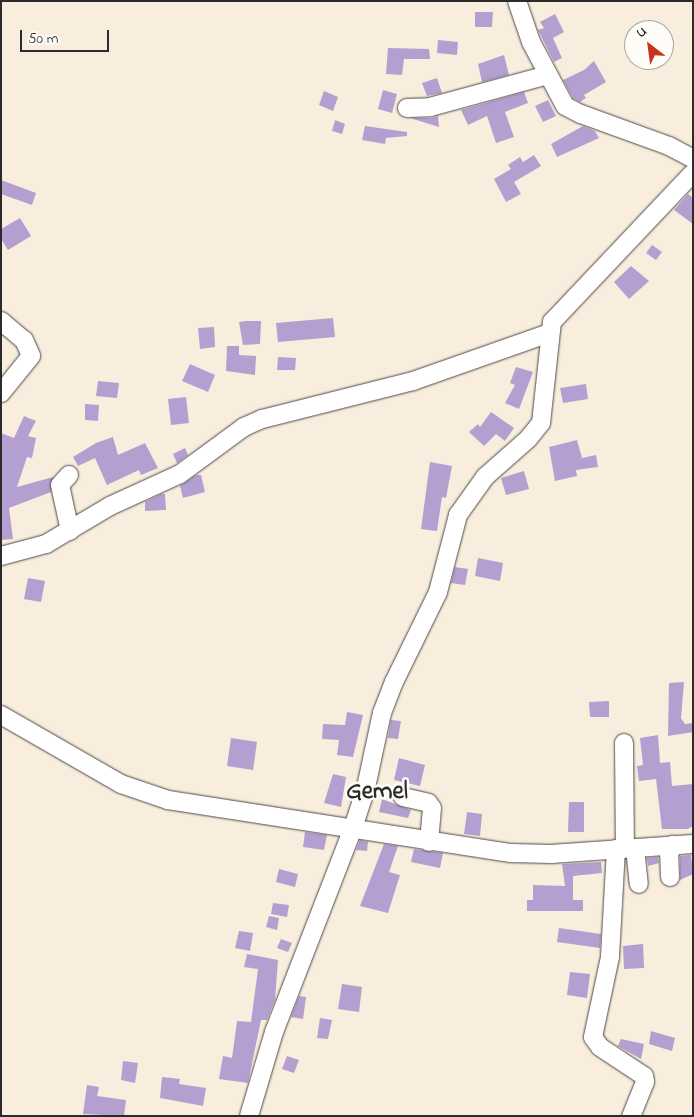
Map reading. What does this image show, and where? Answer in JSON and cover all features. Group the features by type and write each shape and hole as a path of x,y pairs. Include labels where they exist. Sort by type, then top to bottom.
{"street":[{"path":"517,1 531,42 563,103 572,111 652,139 693,159"},
{"path":"407,108 430,107 548,75"},
{"path":"249,1116 274,1032 353,828 382,713 394,682 438,592 458,515 485,477 528,439 544,416 549,333 556,317 691,179"},
{"path":"1,321 24,340 31,356 1,393"},
{"path":"1,556 46,544 70,532 110,506 187,470 244,427 262,419 413,381 549,333"},
{"path":"69,475 60,486 70,532"},
{"path":"1,715 121,784 168,800 353,828 470,849 551,854 693,844"},
{"path":"624,743 625,848 610,957 593,1032 600,1047 641,1072 645,1078 632,1116"},
{"path":"403,797 428,802 432,808 429,842"},
{"path":"670,877 669,854 673,845"},
{"path":"625,848 639,884"}],"building":[{"path":"475,12 493,12 492,27 475,27"},
{"path":"555,14 564,32 553,38 562,58 554,62 538,30 544,28 540,22"},
{"path":"438,40 458,42 457,55 437,53"},
{"path":"388,48 429,49 430,59 404,59 402,75 386,74"},
{"path":"504,55 509,75 482,82 478,64"},
{"path":"594,61 606,82 584,95 586,98 580,102 573,98 563,80 584,70"},
{"path":"437,78 442,93 427,96 422,83"},
{"path":"383,90 397,94 392,113 378,109"},
{"path":"324,91 338,97 333,111 319,105"},
{"path":"524,92 528,103 505,112 514,137 496,143 487,116 468,125 461,110"},
{"path":"548,100 556,116 543,122 535,106"},
{"path":"438,116 439,127 410,118 431,118"},
{"path":"335,120 345,124 342,134 332,131"},
{"path":"365,126 407,132 407,136 386,138 385,144 362,140"},
{"path":"583,126 595,131 599,138 557,157 551,144"},
{"path":"534,155 541,166 514,182 521,194 506,202 494,179 511,169 508,165 520,157 523,162"},
{"path":"1,180 36,193 32,205 1,194"},
{"path":"688,194 693,198 693,224 674,210"},
{"path":"20,218 31,236 8,250 1,239 1,229"},
{"path":"652,245 662,252 656,260 646,253"},
{"path":"631,266 649,281 629,299 614,282"},
{"path":"333,318 335,337 278,342 276,323"},
{"path":"261,321 260,344 243,345 239,322"},
{"path":"214,327 215,347 200,349 198,328"},
{"path":"227,346 239,346 239,355 256,356 255,375 226,371"},
{"path":"278,357 296,358 295,370 277,370"},
{"path":"190,364 215,375 208,392 182,381"},
{"path":"516,367 533,372 519,409 505,403 515,385 510,383"},
{"path":"98,381 119,383 117,398 96,396"},
{"path":"586,384 588,399 563,403 560,388"},
{"path":"186,397 189,423 171,425 168,399"},
{"path":"85,404 99,405 98,421 85,420"},
{"path":"491,412 514,428 505,441 496,434 484,446 469,432 478,424 480,427"},
{"path":"24,416 36,421 28,436 36,438 32,458 27,457 17,487 53,477 51,492 9,508 13,539 1,540 1,433 14,438"},
{"path":"113,437 118,455 145,443 158,468 141,475 139,470 107,485 95,458 78,466 73,457 96,443"},
{"path":"577,440 582,458 596,455 598,467 576,470 577,476 555,481 549,447"},
{"path":"185,448 188,455 177,463 173,454"},
{"path":"430,462 452,466 446,498 442,497 437,531 421,529"},
{"path":"524,471 529,489 506,495 501,478"},
{"path":"196,475 201,475 205,492 183,498 180,486"},
{"path":"165,494 166,510 145,511 145,502"},
{"path":"478,558 503,563 500,581 475,576"},
{"path":"455,567 468,569 465,585 451,583"},
{"path":"28,578 45,581 41,602 24,599"},
{"path":"684,682 681,718 685,724 693,723 693,732 668,736 669,683"},
{"path":"609,701 609,717 590,717 589,702"},
{"path":"347,712 363,715 353,757 337,755 339,740 322,739 323,724 345,725"},
{"path":"391,720 401,721 398,739 388,738"},
{"path":"658,735 660,763 670,762 672,786 693,784 693,826 688,829 662,829 656,779 639,781 637,766 643,765 640,738"},
{"path":"231,738 257,742 253,770 227,766"},
{"path":"399,758 425,765 420,786 394,780"},
{"path":"333,774 346,777 341,807 324,803"},
{"path":"382,799 411,810 408,818 379,812"},
{"path":"569,802 584,802 584,832 568,832"},
{"path":"467,812 482,814 480,836 464,834"},
{"path":"305,832 327,835 324,850 303,847"},
{"path":"360,840 368,842 367,851 356,850"},
{"path":"384,844 398,846 389,872 400,875 388,913 360,906"},
{"path":"414,849 443,853 440,868 411,862"},
{"path":"691,855 693,874 680,880 680,856"},
{"path":"658,857 659,863 648,866 647,858"},
{"path":"601,862 602,873 573,876 573,900 583,900 583,911 527,911 527,900 533,900 533,885 565,886 562,864"},
{"path":"279,869 298,874 295,887 276,882"},
{"path":"273,903 289,905 287,917 271,914"},
{"path":"269,916 279,918 277,930 266,927"},
{"path":"559,928 601,934 600,948 557,942"},
{"path":"239,931 253,933 250,951 235,948"},
{"path":"281,939 292,943 288,952 277,948"},
{"path":"643,944 644,968 624,969 623,946"},
{"path":"247,954 278,960 275,1000 267,1020 261,1020 248,1083 219,1079 223,1056 232,1058 237,1021 251,1022 258,969 244,967"},
{"path":"570,972 590,974 587,998 567,995"},
{"path":"342,984 362,987 359,1012 338,1009"},
{"path":"299,996 306,997 303,1019 291,1017"},
{"path":"320,1018 332,1020 328,1039 317,1038"},
{"path":"651,1031 675,1038 672,1051 649,1044"},
{"path":"621,1039 644,1044 641,1059 618,1046"},
{"path":"287,1056 299,1060 294,1073 282,1069"},
{"path":"123,1061 138,1063 135,1083 121,1080"},
{"path":"162,1077 180,1079 179,1084 206,1088 203,1106 160,1098"},
{"path":"87,1085 99,1087 97,1096 126,1100 124,1116 83,1114"}],"district":[{"name":"Gemel","path":"377,792"}]}
